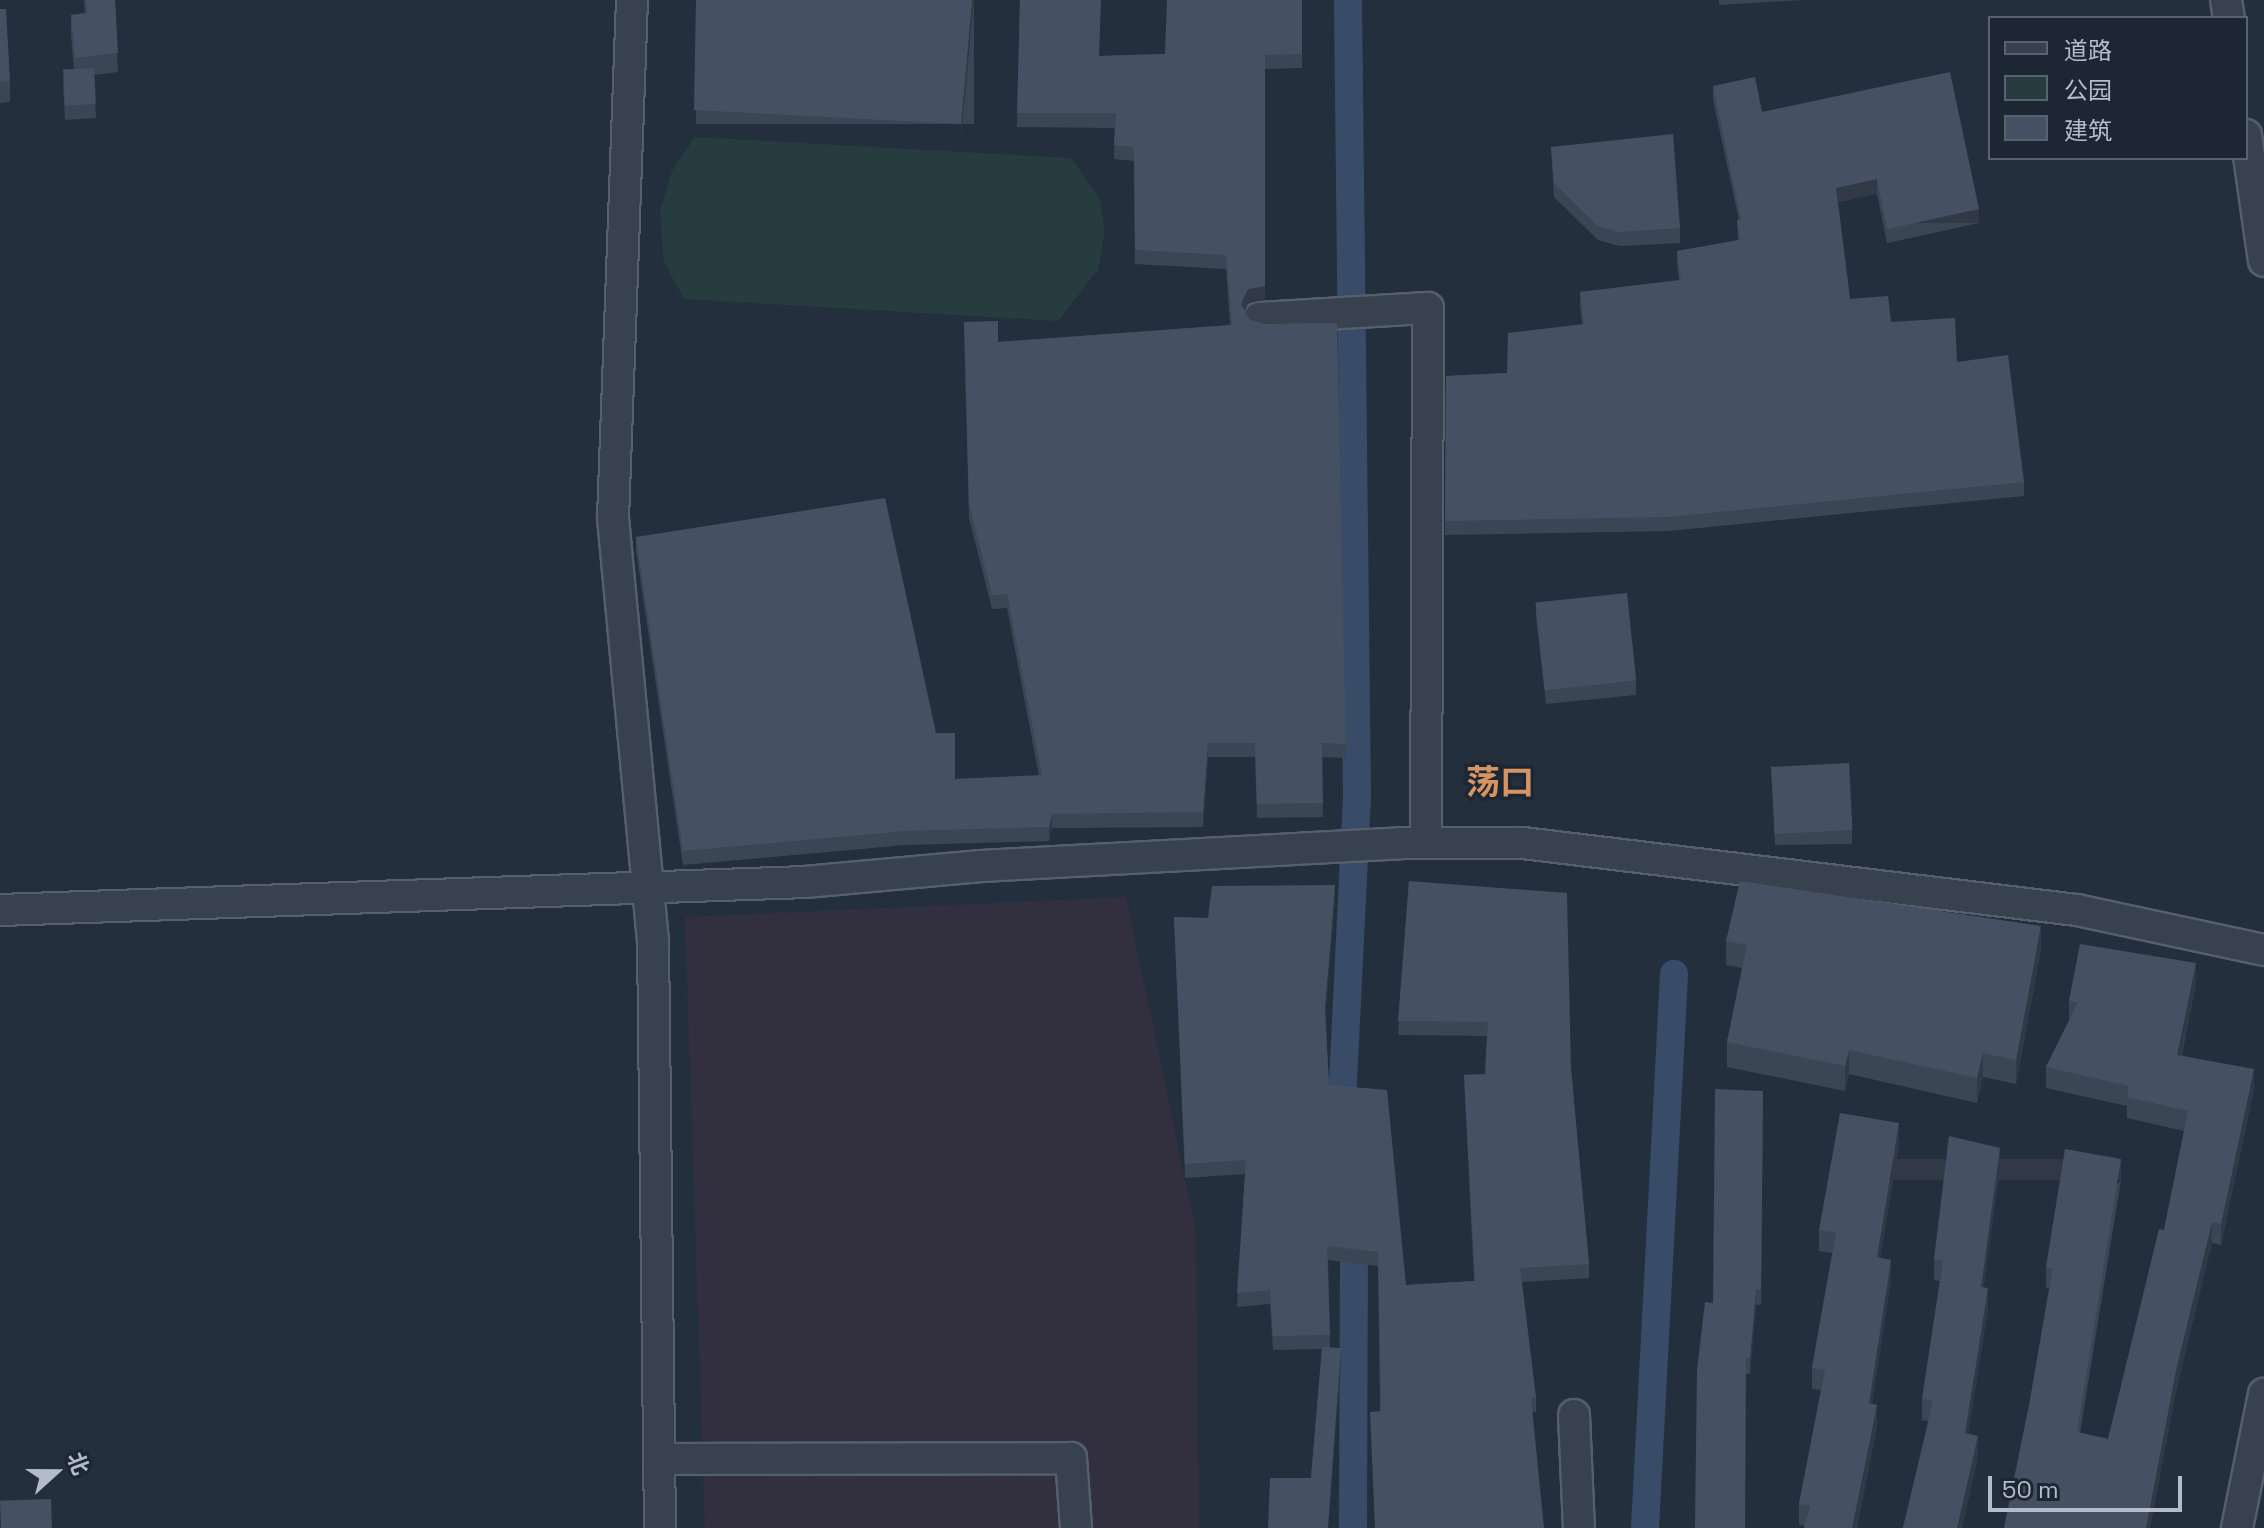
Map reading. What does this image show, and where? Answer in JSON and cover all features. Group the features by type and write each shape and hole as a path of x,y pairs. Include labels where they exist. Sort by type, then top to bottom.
{"street":[{"path":"632,0 613,518 648,888 660,1528"},
{"path":"2248,149 2264,261"},
{"path":"1259,318 1428,308 1414,843"},
{"path":"0,910 648,888 1297,849 1414,843 1523,843 2077,910 2264,950"},
{"path":"2237,1528 2264,1394"},
{"path":"1574,1415 1579,1528"},
{"path":"659,1459 1071,1458 1076,1528"}],"shaded area":[{"path":"1126,897 1196,1232 1199,1528 705,1528 685,917"}],"green space":[{"path":"695,137 1071,158 1100,199 1105,232 1098,270 1058,321 684,299 664,262 660,212 672,171"}],"building":[{"path":"86,0 115,0 118,53 75,58 71,15 87,13"},
{"path":"696,0 972,0 961,124 694,110"},
{"path":"1020,0 1101,0 1099,56 1165,54 1167,0 1302,0 1302,54 1265,55 1265,286 1248,289 1241,304 1250,320 1265,324 1337,323 1346,744 1322,743 1323,803 1257,804 1255,743 1208,743 1203,812 1052,814 1049,827 905,831 683,851 636,537 885,498 936,733 955,733 955,779 1042,775 1007,594 992,595 969,504 964,322 998,321 998,342 1232,325 1226,255 1135,250 1134,147 1114,145 1116,113 1017,113"},
{"path":"0,9 6,9 10,81 0,82"},
{"path":"94,68 96,104 65,106 63,70"},
{"path":"1950,72 1979,209 1887,229 1877,179 1836,188 1850,299 1888,296 1891,322 1955,318 1957,362 2008,355 2024,482 1669,517 1445,521 1446,376 1507,373 1508,333 1584,324 1580,292 1681,280 1677,251 1740,240 1737,220 1741,219 1713,86 1755,77 1762,112"},
{"path":"1673,134 1680,228 1620,232 1598,226 1554,183 1551,147"},
{"path":"1627,593 1636,681 1545,690 1536,603"},
{"path":"1849,763 1853,830 1775,834 1771,767"},
{"path":"1409,881 1567,893 1571,1069 1589,1264 1520,1268 1536,1398 1531,1398 1544,1528 1375,1528 1370,1412 1381,1411 1378,1252 1327,1246 1330,1335 1273,1336 1270,1290 1237,1293 1246,1160 1185,1164 1174,917 1208,918 1212,886 1335,885 1325,1007 1329,1085 1387,1090 1406,1285 1475,1281 1464,1075 1485,1074 1488,1022 1398,1021"},
{"path":"1740,881 2041,926 2016,1060 1983,1053 1977,1078 1849,1050 1845,1066 1727,1042 1747,945 1726,941"},
{"path":"2080,944 2196,963 2177,1055 2254,1069 2221,1224 2212,1222 2176,1370 2146,1528 2004,1528 2053,1268 2046,1267 2065,1149 2121,1159 2077,1432 2108,1439 2159,1229 2164,1230 2188,1111 2127,1097 2129,1086 2046,1067 2078,1002 2069,1001"},
{"path":"1715,1089 1763,1091 1761,1289 1756,1289 1750,1358 1746,1358 1745,1528 1695,1528 1697,1370 1705,1302 1713,1303"},
{"path":"1840,1113 1899,1123 1877,1257 1891,1260 1869,1403 1877,1405 1852,1528 1804,1528 1810,1506 1799,1504 1825,1370 1812,1368 1836,1233 1819,1230"},
{"path":"1949,1136 2000,1148 1981,1287 1988,1288 1965,1433 1978,1436 1957,1528 1903,1528 1933,1401 1922,1399 1943,1261 1934,1259"},
{"path":"1322,1347 1341,1348 1328,1528 1268,1528 1270,1478 1311,1478"},
{"path":"51,1499 52,1528 1,1528 0,1501"}],"waterway":[{"path":"1341,1123 1357,798 1348,0"},
{"path":"1645,1528 1674,974"},
{"path":"1353,1528 1354,1228"}],"district":[{"name":"荡口","path":"1500,783"}]}
